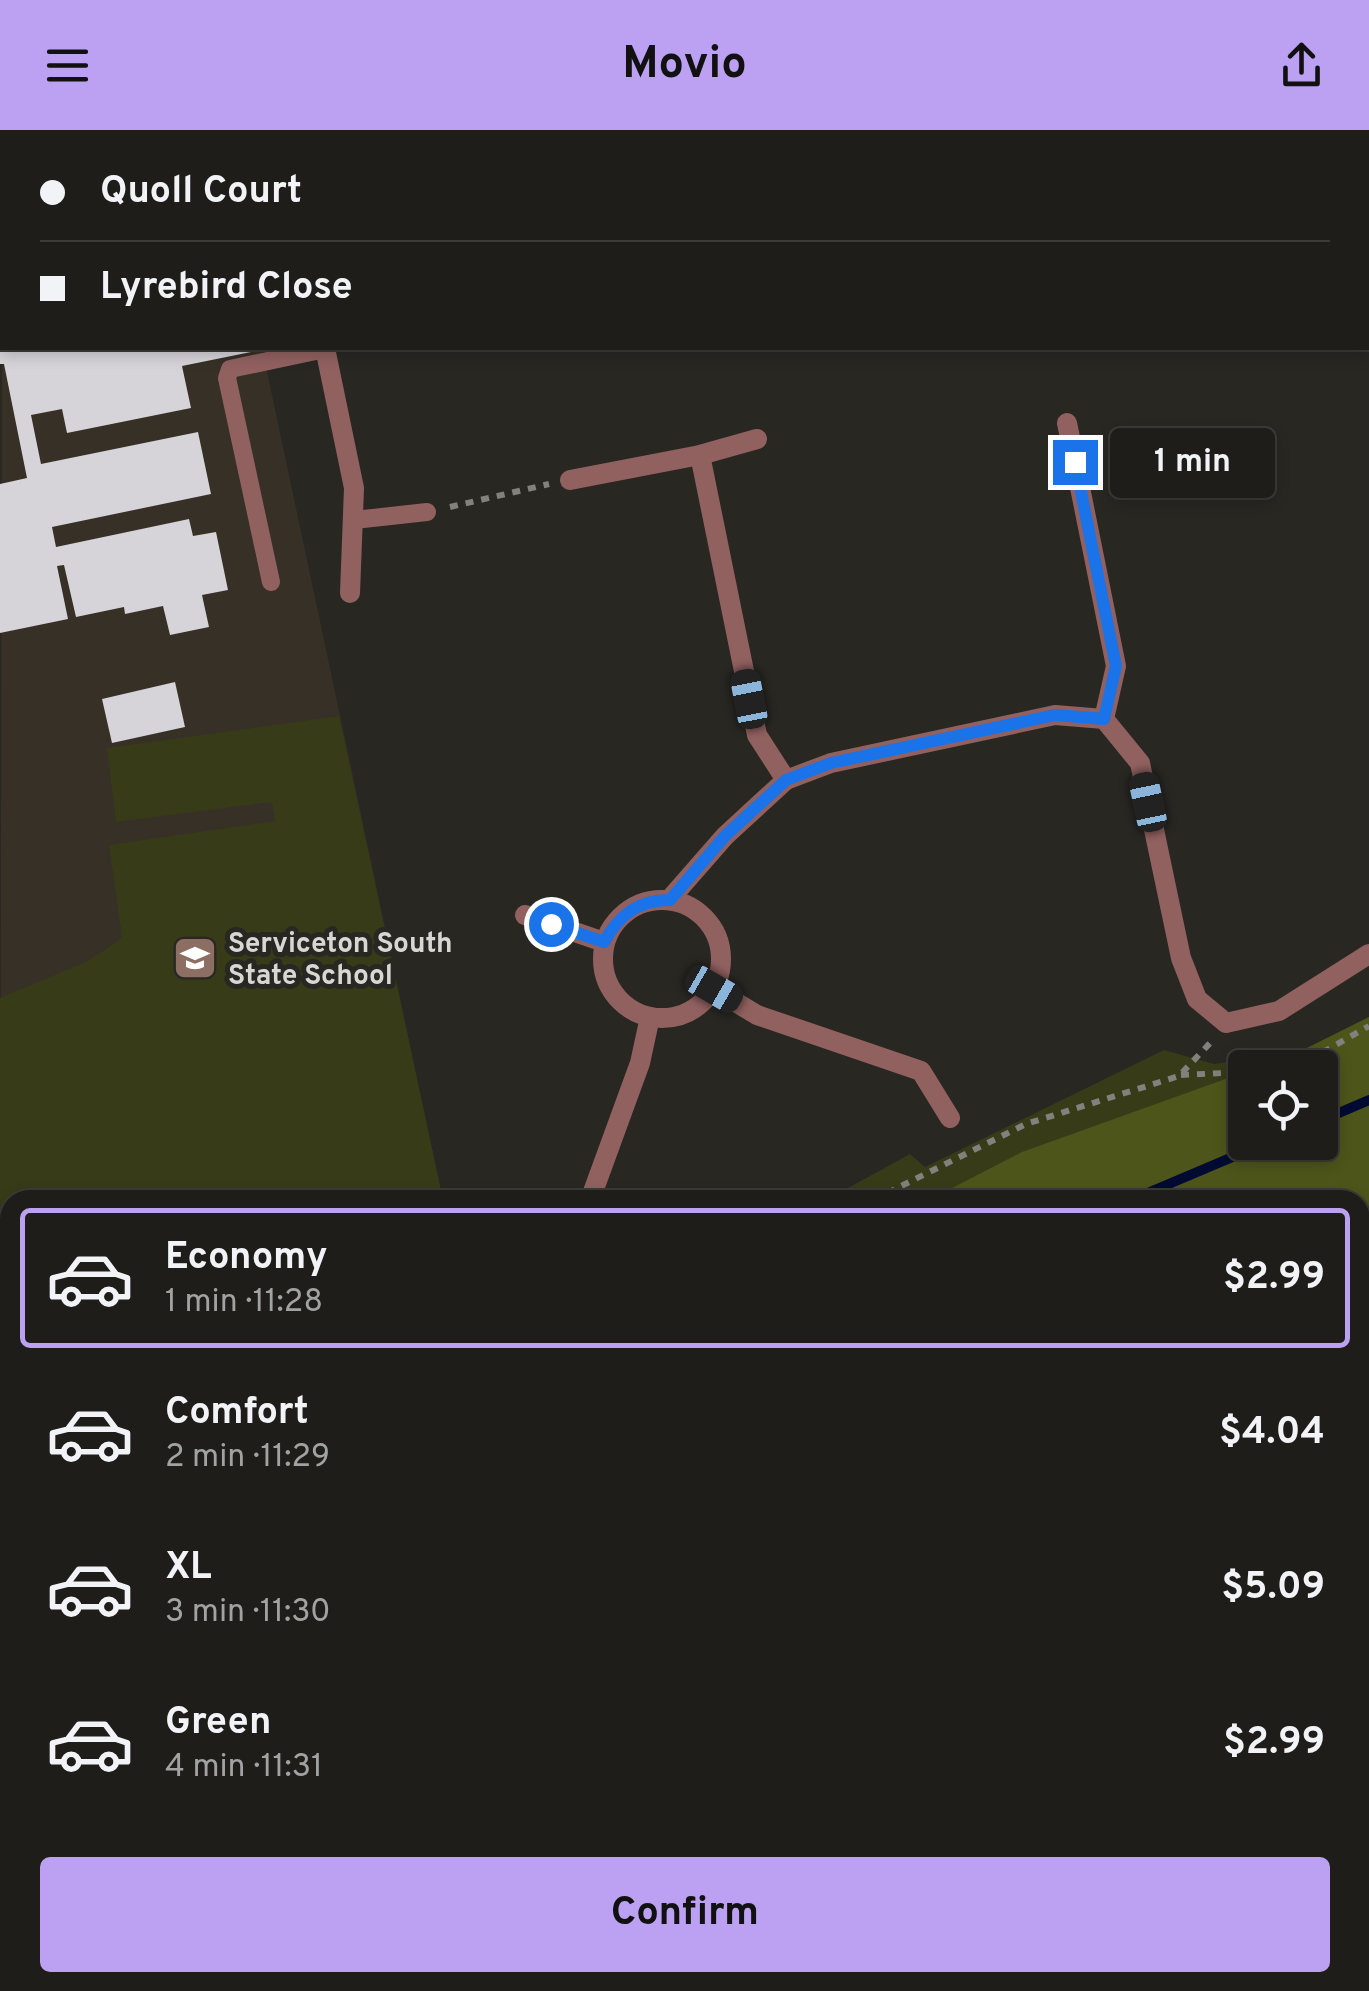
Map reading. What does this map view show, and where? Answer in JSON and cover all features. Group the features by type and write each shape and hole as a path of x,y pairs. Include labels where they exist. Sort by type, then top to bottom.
{"street":[{"path":"325,350 354,488 350,593"},
{"path":"1067,423 1116,666 1104,719"},
{"path":"570,480 700,455 757,439"},
{"path":"700,455 757,735 786,780"},
{"path":"670,900 725,836 786,780 831,763 1055,715 1104,719 1140,763 1181,958 1197,999 1226,1023 1279,1010 1369,954"},
{"path":"653,900 670,900 699,912 716,934 722,954 718,981 700,1005 686,1014 650,1018 624,1005 609,986 602,967 604,942 614,924 634,907 653,900"},
{"path":"525,915 604,942"},
{"path":"714,989 757,1015 920,1071 950,1118"},
{"path":"594,1190 640,1063 650,1018"}],"lane":[{"path":"271,582 226,378 230,369 316,350"},
{"path":"354,520 428,512"}],"path":[{"path":"428,512 570,480"},
{"path":"1179,1076 1202,1055 1226,1023"},
{"path":"1327,1050 1369,1026"},
{"path":"893,1190 1026,1124 1179,1076 1228,1073"}],"shaded area":[{"name":"Serviceton South State School","path":"2,350 262,350 441,1190 0,1190"}],"green space":[{"path":"339,716 441,1190 0,1190 0,998 88,961 122,938 109,845 275,821 272,802 116,822 107,748"},
{"path":"1369,1017 1369,1190 844,1190 910,1154 925,1167 1164,1050 1214,1064 1228,1062 1228,1160 1338,1160 1338,1050 1303,1050"},
{"path":"1369,1017 1369,1190 948,1190 1022,1152 1228,1078 1228,1160 1338,1160 1338,1050 1303,1050"}],"building":[{"path":"0,350 250,350 182,366 191,408 67,433 62,409 31,415 41,464 198,432 211,494 52,527 56,547 189,519 193,536 216,532 228,590 202,595 209,627 170,635 163,606 125,614 124,607 76,617 64,565 57,566 68,619 0,633 0,484 27,478 4,364 0,364"},
{"path":"175,682 185,727 112,743 102,699"}],"waterway":[{"path":"1338,1113 1369,1100"},
{"path":"1155,1190 1228,1159"}],"place":[{"name":"Serviceton South State School","path":"195,958"}],"route":[{"path":"551,924 604,942 614,924 634,907 653,900 670,900 725,836 786,780 831,763 1055,715 1104,719 1116,666 1075,462"}]}
